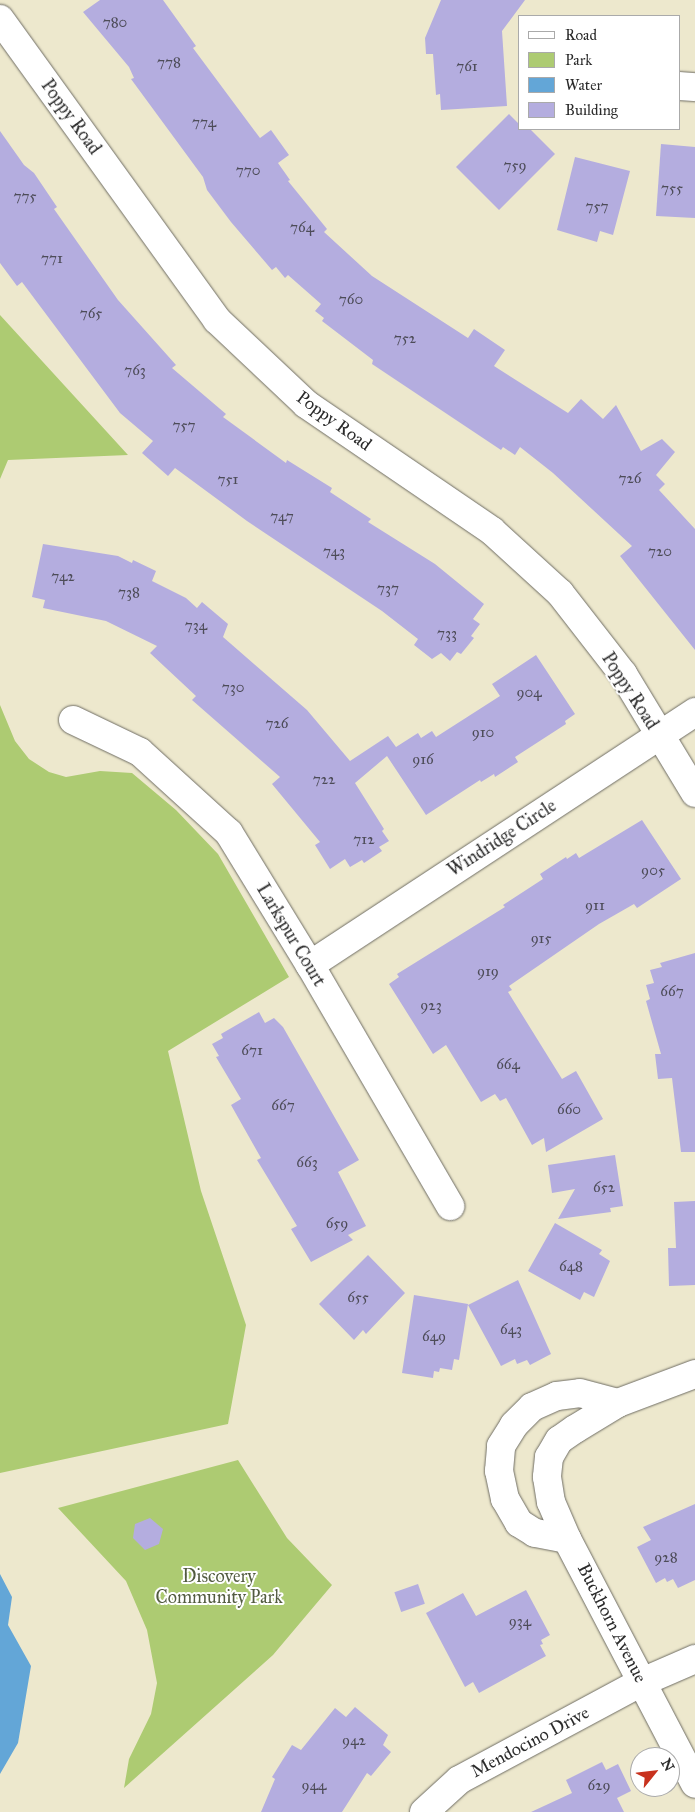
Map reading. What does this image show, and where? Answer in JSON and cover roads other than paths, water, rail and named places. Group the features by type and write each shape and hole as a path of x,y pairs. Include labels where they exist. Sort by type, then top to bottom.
{"street":[{"name":"Poppy Road","path":"0,19 218,320 306,404 492,531 560,593 623,674 695,793"},
{"path":"680,86 695,87"},
{"name":"Windridge Circle","path":"310,965 695,712"},
{"name":"Larkspur Court","path":"73,720 140,752 228,833 310,965 450,1206"},
{"path":"567,1539 534,1533 519,1523 505,1499 499,1471 501,1446 514,1425 532,1407 557,1396 580,1393 618,1403 695,1374"},
{"name":"Buckhorn Avenue","path":"618,1403 559,1440 549,1457 546,1477 551,1502 567,1539 695,1784"},
{"name":"Mendocino Drive","path":"424,1812 459,1780 642,1682 695,1659"}],"water":[{"path":"0,1574 12,1597 8,1625 31,1666 18,1743 0,1774"}],"park label":[{"name":"Discovery Community Park","path":"219,1587"}]}
